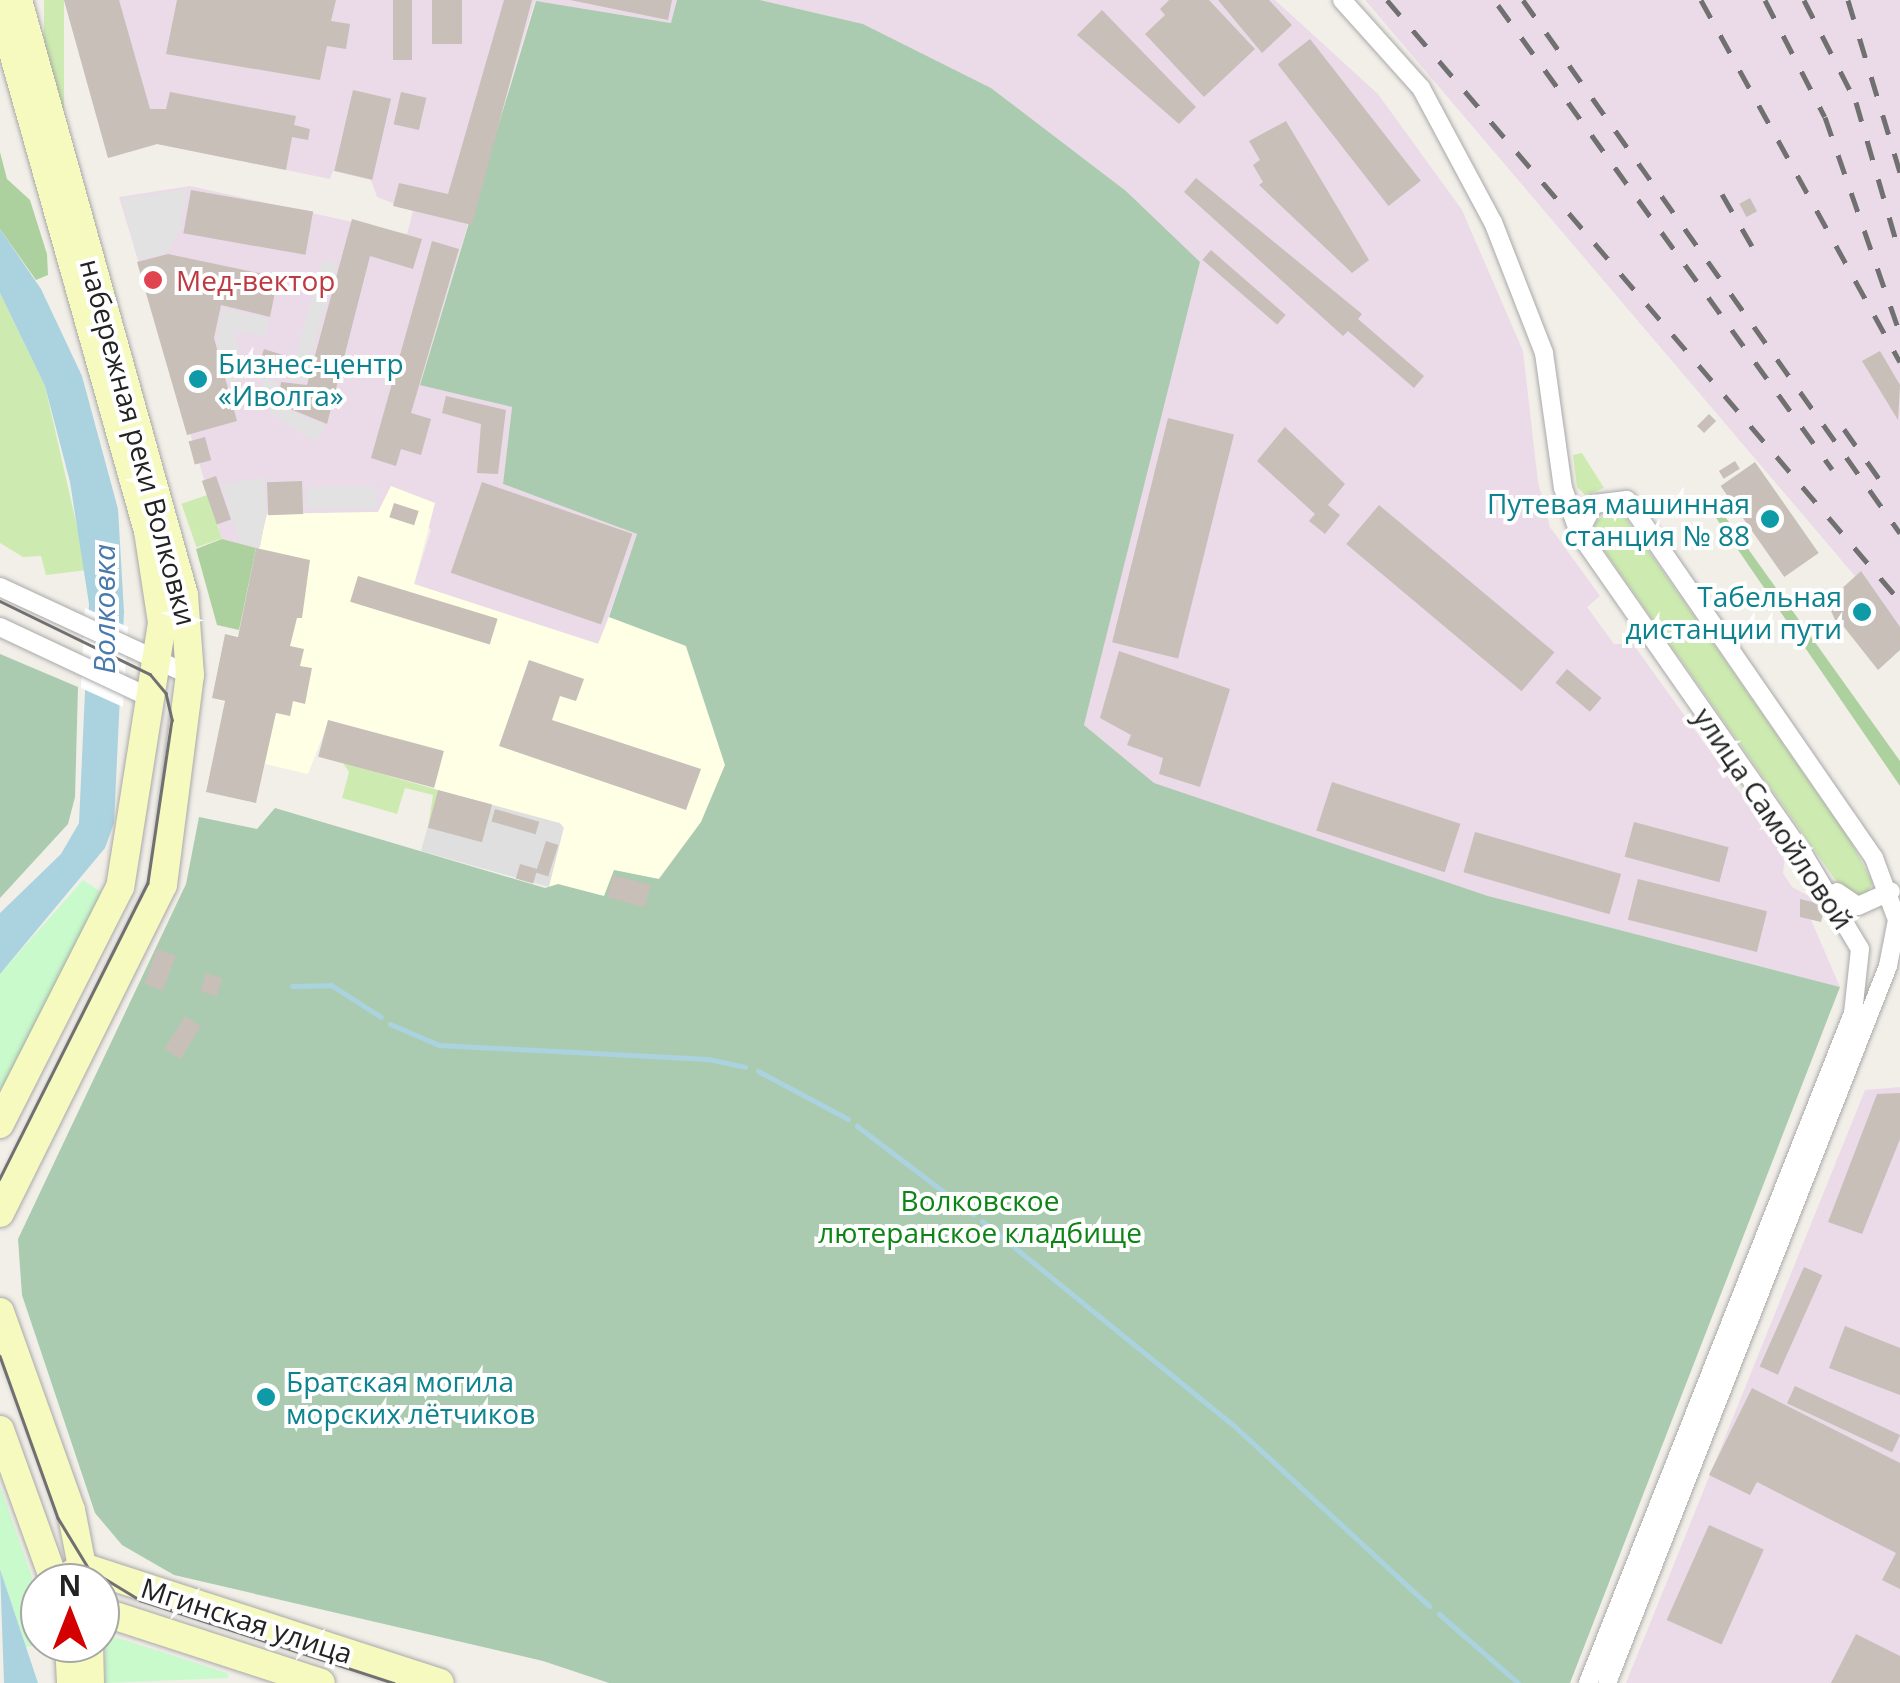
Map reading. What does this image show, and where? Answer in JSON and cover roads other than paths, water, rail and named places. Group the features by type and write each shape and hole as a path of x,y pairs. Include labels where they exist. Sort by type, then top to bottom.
{"street":[{"name":"набережная реки Волковки","path":"0,1213 146,927 171,849 190,675 190,629 176,564 18,0"},
{"name":"улица Самойловой","path":"1342,0 1421,88 1480,191 1544,353 1564,488 1579,533 1806,857 1860,948 1856,1002 1588,1683"},
{"name":"набережная реки Волковки","path":"0,6 148,532 162,623 156,659 136,691 120,887 0,1124"},
{"name":"улица Самойловой","path":"1579,533 1594,504 1627,500 1891,891 1897,932 1888,966 1608,1683"},
{"path":"0,587 190,675"},
{"path":"0,627 136,691"},
{"path":"1806,857 1849,905 1866,906 1891,891"},
{"path":"0,1312 72,1510 82,1563"},
{"path":"0,1430 49,1563"},
{"name":"Мгинская улица","path":"120,1586 440,1683"},
{"name":"Мгинская улица","path":"120,1619 252,1673 321,1683"}],"water":[{"name":"Волковка","path":"0,229 41,289 82,376 118,509 124,612 114,823 105,848 0,974 0,913 61,854 79,823 89,604 70,482 45,386 0,293"},
{"path":"0,1569 20,1629 20,1663 31,1663 38,1683 4,1683"}],"waterway":[{"path":"292,986 331,985 381,1017"},
{"path":"390,1024 439,1045 708,1059 745,1067"},
{"path":"758,1071 848,1119"},
{"path":"857,1126 973,1214"},
{"path":"982,1221 1231,1423 1429,1606"},
{"path":"1439,1614 1518,1683"}],"tram line":[{"path":"0,601 150,674 166,693 172,720 148,883 0,1179"},
{"path":"0,1356 58,1518 89,1569 140,1600 394,1683"}],"railway":[{"path":"1387,0 1900,601"},
{"path":"1523,0 1900,533"},
{"path":"1701,0 1900,362"},
{"path":"1765,0 1825,117 1900,334"},
{"path":"1804,0 1856,102 1900,254"},
{"path":"1848,0 1900,172"},
{"path":"1498,5 1832,469"},
{"path":"1722,194 1752,246"},
{"path":"1844,429 1887,490"}],"place":[{"name":"Мед-вектор","path":"153,280"},
{"name":"Бизнес-центр «Иволга»","path":"198,379"},
{"name":"Путевая машинная станция № 88","path":"1770,519"},
{"name":"Табельная дистанции пути","path":"1862,612"},
{"name":"Братская могила морских лётчиков","path":"266,1397"}],"park label":[{"name":"Волковское лютеранское кладбище","path":"980,1216"}]}
